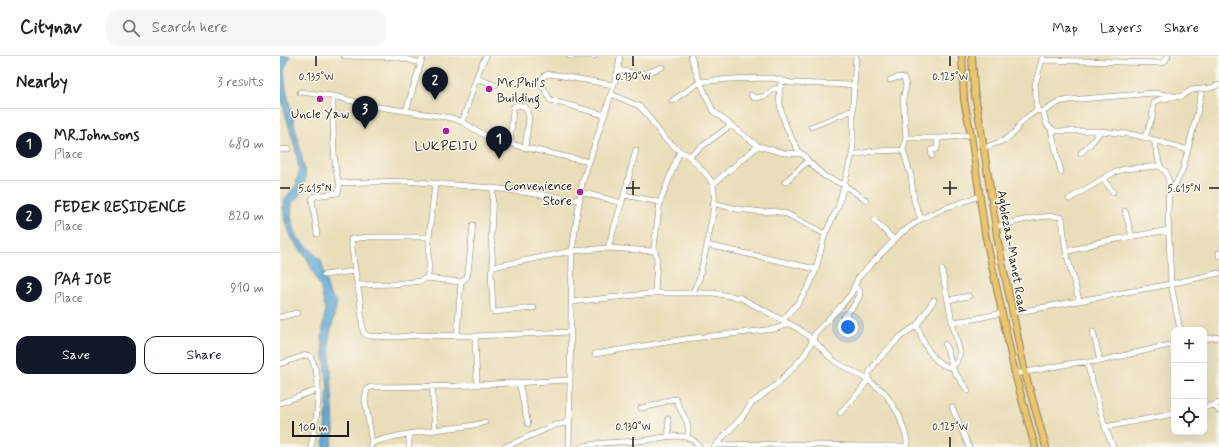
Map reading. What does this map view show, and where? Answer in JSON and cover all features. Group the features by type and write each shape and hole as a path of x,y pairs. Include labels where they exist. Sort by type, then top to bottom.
{"main road":[{"name":"Agblezaa-Manet Road","path":"962,56 964,100 971,135 985,233 1015,374 1035,447"},
{"name":"Agblezaa-Manet Road","path":"972,56 974,90 996,227 1025,373 1046,447"}],"street":[{"path":"344,56 389,56 421,63"},
{"path":"406,111 423,56"},
{"path":"462,122 476,78 486,56"},
{"path":"569,56 594,56"},
{"path":"569,447 568,423 572,251 580,192 605,115 618,70 620,56"},
{"path":"691,56 700,82 713,111 758,146 784,153 800,153"},
{"path":"782,321 798,303 810,284 816,269 825,234 838,207 852,155 853,85 856,56"},
{"path":"1037,110 1035,85 1043,58 1160,63 1164,62 1168,56"},
{"path":"618,70 648,74 662,67"},
{"path":"605,115 553,102 548,98 540,81 545,75 551,74 613,85"},
{"path":"890,80 902,77 904,78 905,82 903,95 906,138 902,150 911,176 914,201 921,219"},
{"path":"476,78 495,85"},
{"path":"672,101 700,82 730,79 773,78 791,83 853,85"},
{"path":"782,81 779,92 784,121 800,153 806,157 808,161 824,176 844,185 866,200"},
{"path":"1043,112 1059,102 1068,100 1154,93 1180,97 1192,90 1219,85"},
{"path":"751,95 754,98 760,98 779,88"},
{"path":"1168,198 1183,169 1202,89"},
{"path":"300,92 333,96 372,106 452,118 490,138 589,162"},
{"path":"611,94 639,106 664,138 680,151 689,156 713,184 713,203 707,245 700,279 693,292"},
{"path":"1145,137 1152,118 1154,103 1158,100 1168,98 1170,95"},
{"path":"317,234 312,199 315,196 338,193 340,183 338,180 335,162 333,96"},
{"path":"510,144 512,109 514,106 520,105 526,108 529,118 524,147"},
{"path":"811,127 853,110"},
{"path":"984,148 1005,140 1016,131 1019,125 1026,118 1037,110"},
{"path":"1037,110 1043,112"},
{"path":"1043,112 1047,125 1051,129 1060,132 1101,131 1145,137 1188,150"},
{"path":"689,156 730,125"},
{"path":"1051,129 1061,172"},
{"path":"1080,153 1101,131"},
{"path":"906,138 938,138 971,135"},
{"path":"932,156 931,150 937,148 938,138"},
{"path":"1154,140 1160,166 1168,177 1171,284 1179,327"},
{"path":"713,184 758,146"},
{"path":"280,150 288,149"},
{"path":"608,248 636,150"},
{"path":"852,155 874,151 902,150"},
{"path":"655,293 657,259 654,251 654,242 660,202 680,151"},
{"path":"785,182 808,161"},
{"path":"1069,200 1113,173 1124,169 1160,166"},
{"path":"1103,179 1113,192"},
{"path":"340,183 405,181 493,188 579,200"},
{"path":"426,278 429,272 429,237 435,184"},
{"path":"493,188 493,267 491,271 493,310 494,312 497,312 534,308"},
{"path":"580,192 622,203"},
{"path":"624,195 660,202"},
{"path":"715,446 742,417 751,404 778,383 793,368 805,354 813,340 815,333 851,294 858,278 900,233 921,219 945,208 980,196"},
{"path":"713,203 737,209 774,211 786,214 825,234"},
{"path":"1125,212 1132,237"},
{"path":"996,227 1027,218 1061,217 1063,221 1066,252 1079,300"},
{"path":"874,220 894,240"},
{"path":"358,285 394,284 421,281 426,278 460,282 467,277 468,273 473,225"},
{"path":"1066,252 1100,242 1169,230"},
{"path":"429,237 370,237 351,239 363,332 368,336 375,337 417,334 475,336 570,332"},
{"path":"707,245 816,269"},
{"path":"493,267 572,251 608,248 654,251"},
{"path":"917,325 930,352 936,360 948,367 956,363 960,353 952,322 942,270"},
{"path":"324,275 355,271"},
{"path":"429,272 434,278"},
{"path":"1013,313 1171,284 1219,273"},
{"path":"457,335 460,282"},
{"path":"842,318 851,310 861,296 860,291 854,286"},
{"path":"571,302 655,293 693,292 727,295 741,298 799,330 813,340 834,361 868,380 885,393 899,415 904,427 908,446 858,447 784,444 715,446"},
{"path":"948,300 969,296"},
{"path":"840,413 868,380 869,373 876,362 900,337 917,325 934,300"},
{"path":"280,317 297,313"},
{"path":"952,322 1002,313"},
{"path":"596,354 685,339 775,329 788,324"},
{"path":"1094,331 1100,361"},
{"path":"475,336 476,384"},
{"path":"1207,339 1219,337"},
{"path":"945,344 958,378 968,391"},
{"path":"1015,374 1100,361 1171,345"},
{"path":"280,364 306,355 310,356 318,375 317,414 311,447"},
{"path":"1087,363 1112,447"},
{"path":"485,422 476,425 409,435 371,445 365,400 368,389 374,387 569,380"},
{"path":"518,382 528,424"},
{"path":"432,386 435,430"},
{"path":"280,403 317,390"},
{"path":"641,408 676,399 678,407 687,421 689,429 687,437"},
{"path":"1216,404 1219,411"},
{"path":"952,407 969,447"},
{"path":"1105,427 1171,415"},
{"path":"668,419 669,437"},
{"path":"505,447 555,425 568,423"},
{"path":"409,435 409,447"},
{"path":"581,447 596,443 640,441 679,436 687,437 700,447"}],"water":[{"path":"280,56 290,56 284,71 286,89 306,178 299,196 292,203 291,217 297,237 321,260 329,293 337,303 329,339 334,430 331,447 324,447 328,389 322,337 325,310 321,289 308,260 292,238 285,221 283,201 296,186 299,170 295,147 280,94"}],"waterway":[{"path":"323,447 325,439"}],"place":[{"name":"Mr.Phil's Building","path":"489,89"},
{"name":"Uncle Yaw","path":"320,99"},
{"name":"FEDEK RESIDENCE","path":"435,100"},
{"name":"PAA JOE","path":"365,129"},
{"name":"LUKPEIJU","path":"446,131"},
{"name":"MR.Johnsons","path":"499,159"},
{"name":"Convenience Store","path":"580,192"}]}
